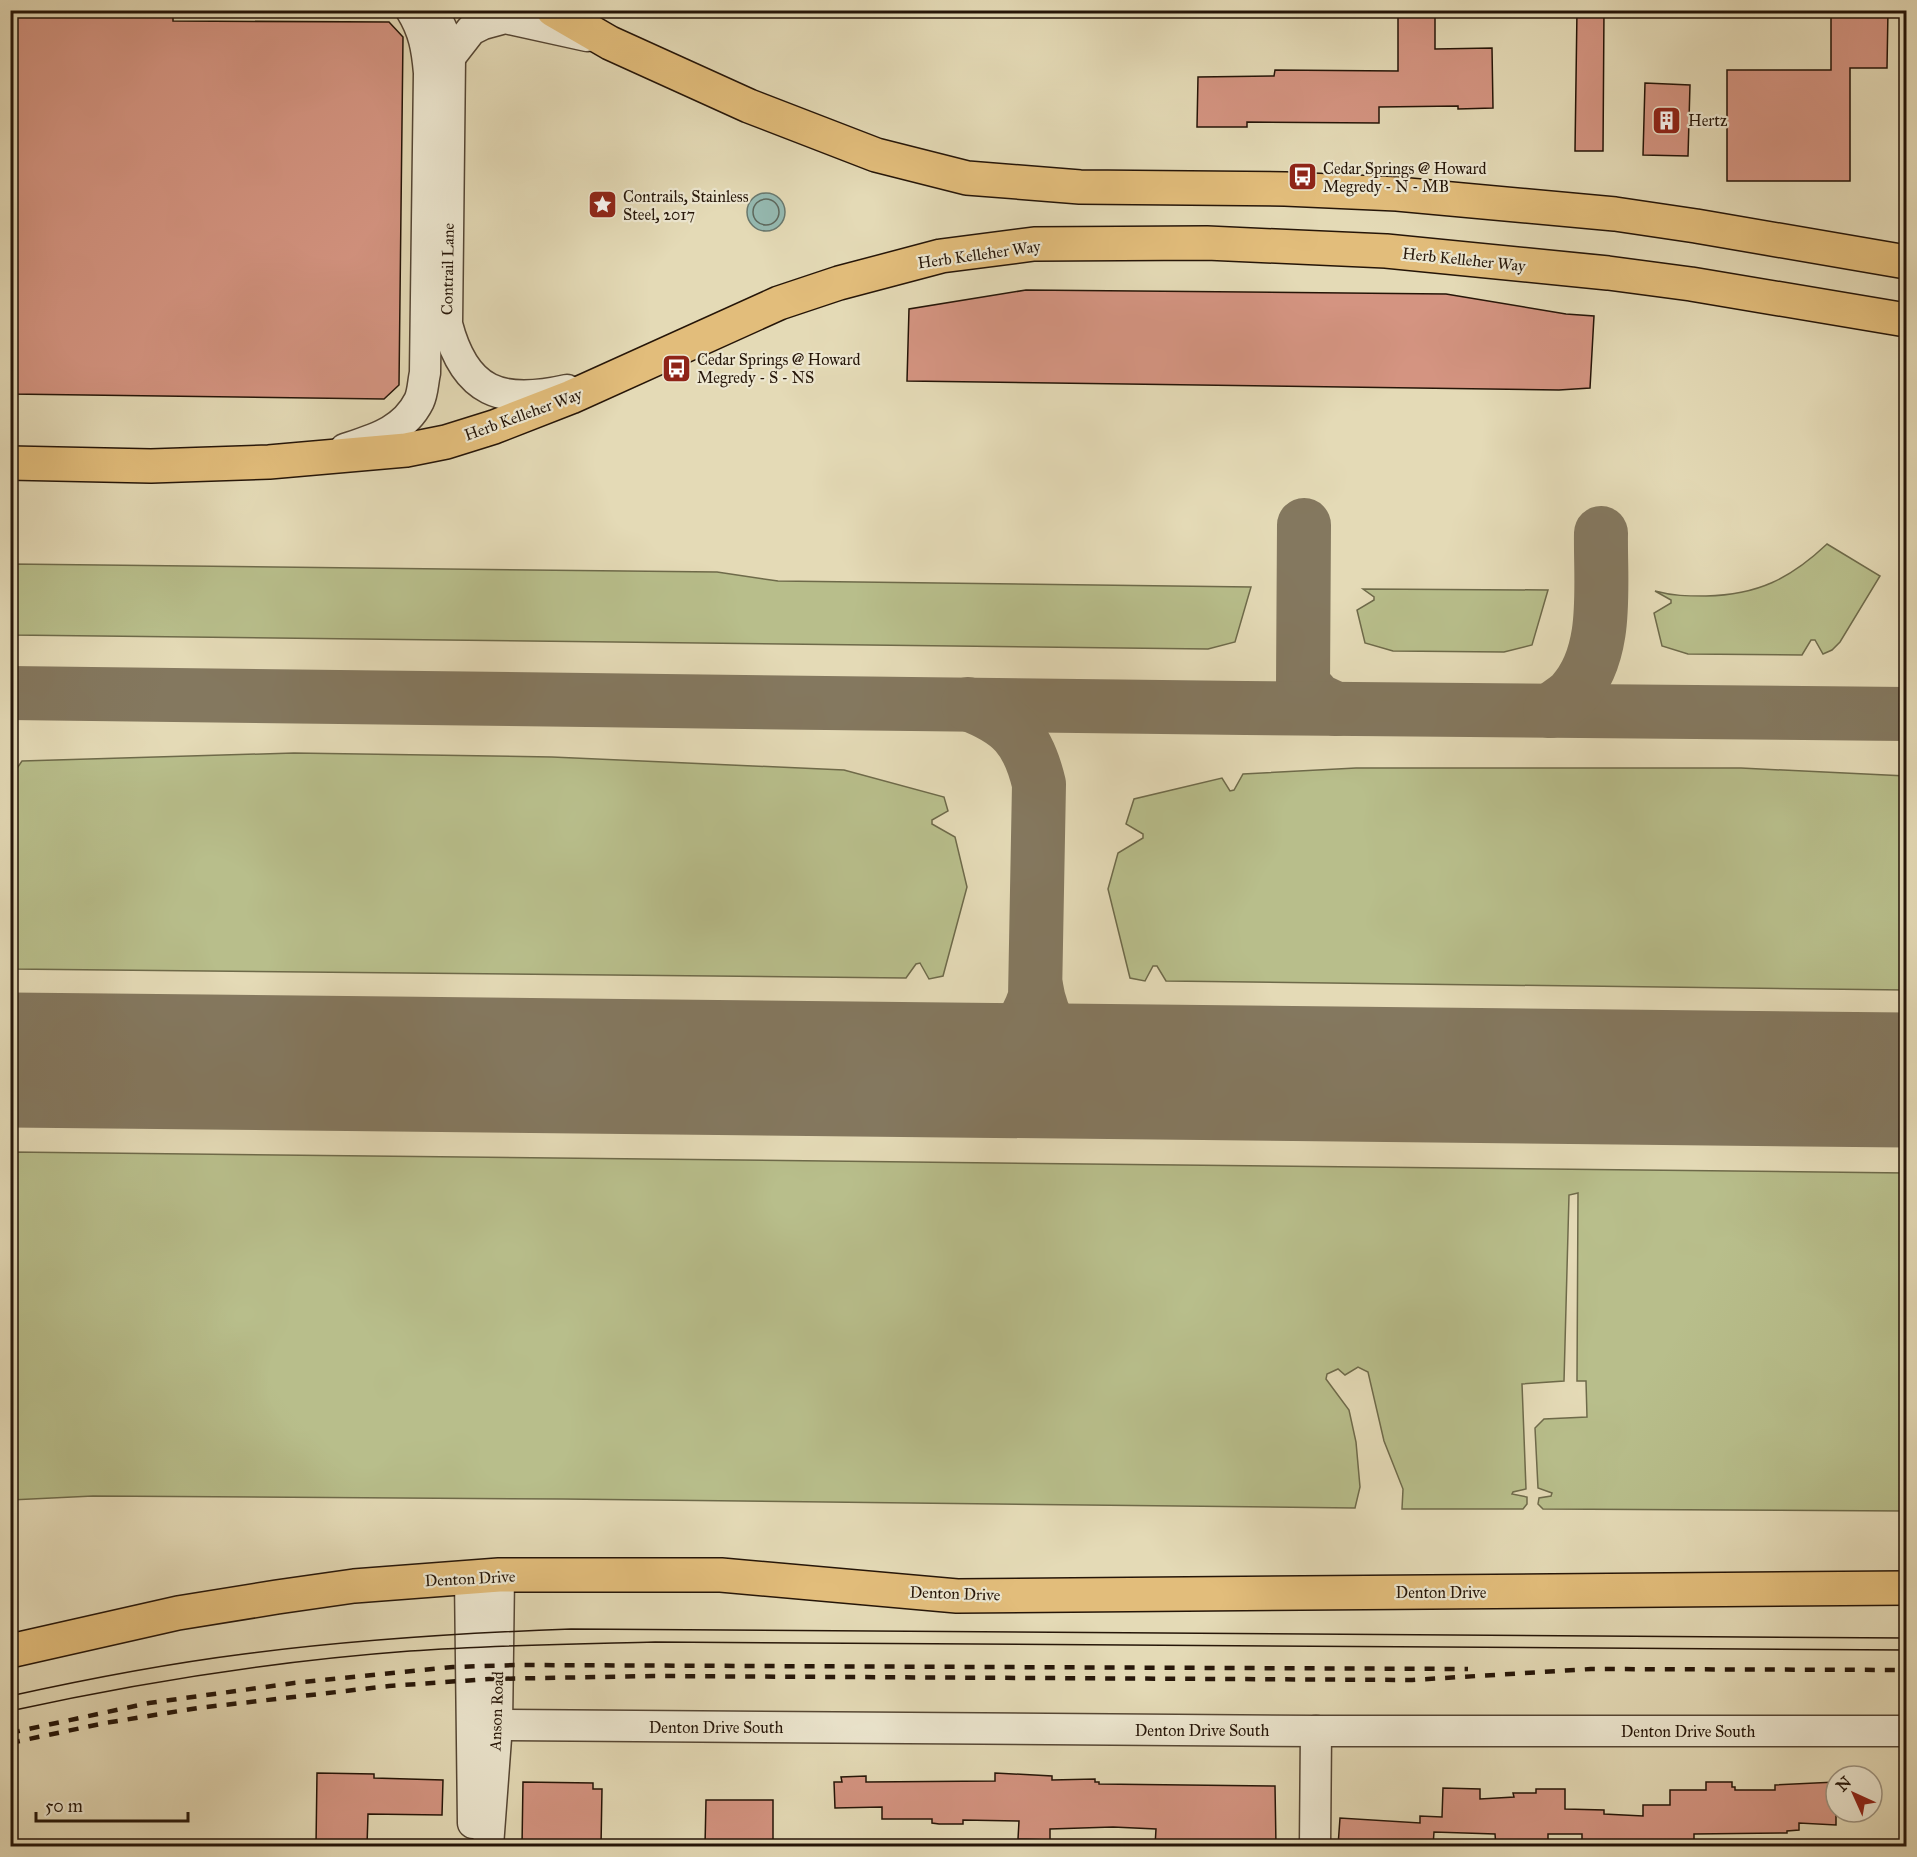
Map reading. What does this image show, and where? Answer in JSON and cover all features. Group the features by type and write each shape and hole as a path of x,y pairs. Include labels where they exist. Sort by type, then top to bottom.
{"main road":[{"path":"553,10 610,42 749,106 876,155 967,178 1080,187 1285,189 1397,194 1605,213 1906,262"},
{"name":"Herb Kelleher Way","path":"10,463 151,466 311,460 406,450 446,442 494,427 612,379 779,303 839,283 941,256 1034,244 1207,243 1386,251 1608,273 1745,292 1906,320"},
{"name":"Denton Drive","path":"10,1651 177,1613 354,1586 484,1576 721,1575 957,1596 1906,1588"}],"street":[{"name":"Contrail Lane","path":"311,460 381,436 404,422 420,399 425,373 429,73 427,46 420,24 411,10"},
{"name":"Contrail Lane","path":"433,10 444,34 450,57 447,324 453,349 469,374 487,387 509,396 540,396 612,379"},
{"path":"450,57 471,30 505,18 610,42"},
{"name":"Anson Road","path":"484,1576 497,1725 488,1846"},
{"name":"Anson Road","path":"476,1846 472,1780 484,1576"},
{"name":"Denton Drive South","path":"497,1725 1316,1731 1906,1731"},
{"path":"1315,1846 1316,1731"}],"green space":[{"path":"1827,544 1880,576 1840,642 1832,650 1823,654 1815,640 1811,640 1802,655 1688,654 1662,646 1654,613 1671,603 1671,600 1655,591 1674,595 1706,596 1724,595 1757,588 1786,576"},
{"path":"11,564 717,572 778,581 1251,587 1235,642 1208,649 11,635"},
{"path":"1363,589 1548,590 1532,645 1504,652 1393,651 1365,643 1357,610 1374,600 1374,597"},
{"path":"294,753 552,757 844,770 944,797 948,811 932,820 932,824 955,837 967,887 943,976 929,979 920,963 916,964 906,978 11,969 11,777 22,761"},
{"path":"1356,768 1741,768 1906,776 1906,990 1166,981 1157,966 1153,966 1145,981 1130,978 1108,889 1118,853 1143,838 1143,834 1126,824 1134,799 1222,778 1230,791 1234,790 1243,774"},
{"path":"11,1152 1906,1173 1906,1511 1543,1509 1538,1504 1539,1498 1551,1496 1552,1493 1538,1488 1535,1428 1544,1419 1587,1417 1586,1381 1577,1381 1578,1193 1569,1195 1564,1381 1522,1384 1526,1489 1512,1494 1527,1497 1527,1504 1523,1509 1402,1509 1403,1489 1384,1441 1368,1372 1358,1367 1345,1375 1338,1369 1327,1374 1326,1379 1349,1410 1356,1442 1360,1487 1355,1508 93,1496 11,1500"}],"water":[{"path":"766,193 773,194 779,199 784,205 784,219 779,225 773,230 766,231 759,230 753,225 748,219 747,212 748,205 753,199 759,194"}],"building":[{"path":"10,10 173,10 173,21 389,22 403,37 399,385 384,399 10,394"},
{"path":"1398,10 1435,10 1435,49 1492,48 1493,108 1379,107 1379,123 1247,122 1247,127 1197,127 1198,77 1274,76 1275,70 1398,71"},
{"path":"1577,10 1604,10 1603,151 1575,151"},
{"path":"1831,10 1888,10 1887,68 1850,68 1850,181 1727,181 1727,70 1831,70"},
{"name":"Hertz","path":"1645,83 1690,85 1688,156 1643,155"},
{"path":"1026,290 1446,294 1566,314 1594,316 1590,388 1559,390 907,381 909,309"},
{"path":"317,1773 374,1774 374,1778 443,1780 442,1815 368,1814 367,1846 316,1846"},
{"path":"995,1773 1052,1776 1052,1780 1095,1779 1095,1782 1099,1784 1275,1786 1276,1846 1250,1846 1250,1841 1173,1842 1173,1846 1155,1846 1156,1829 1113,1827 1050,1829 1050,1840 1018,1839 1019,1821 963,1820 963,1824 939,1824 932,1823 932,1819 882,1819 882,1807 835,1808 834,1782 842,1782 841,1777 866,1776 866,1782 995,1781"},
{"path":"523,1782 593,1783 593,1789 602,1789 601,1846 522,1846"},
{"path":"1706,1782 1732,1782 1735,1790 1775,1790 1775,1785 1824,1783 1824,1824 1836,1825 1799,1823 1799,1830 1787,1831 1787,1833 1694,1834 1694,1843 1582,1846 1582,1834 1548,1834 1548,1846 1496,1846 1495,1834 1434,1832 1433,1846 1338,1846 1340,1818 1420,1823 1420,1816 1442,1817 1443,1788 1480,1789 1480,1799 1514,1797 1513,1793 1536,1793 1536,1789 1565,1789 1565,1809 1604,1810 1604,1814 1643,1816 1643,1805 1670,1805 1670,1790 1706,1790"},
{"path":"706,1800 773,1800 773,1846 705,1846"}],"taxiway":[{"path":"1304,525 1303,684 1317,700 1336,709"},
{"path":"1550,711 1572,694 1584,677 1598,639 1601,533"},
{"path":"10,693 1906,714"},
{"path":"966,1069 990,1057 1009,1041 1024,1021 1035,997 1039,784 1029,754 1016,733 996,717 968,704"},
{"path":"1036,986 1045,1018 1062,1042 1086,1060 1118,1071"}],"runway":[{"path":"10,1060 1906,1080"}],"tram line":[{"path":"10,1696 156,1667 285,1649 407,1638 571,1629 1906,1638"},
{"path":"10,1711 159,1682 259,1667 360,1655 532,1645 655,1642 1906,1650"}],"railway":[{"path":"10,1733 149,1703 294,1683 453,1667 517,1665 1468,1669"},
{"path":"10,1743 105,1723 198,1708 389,1686 489,1679 654,1676 1412,1680 1591,1669 1906,1670"}],"place":[{"name":"Hertz","path":"1667,120"},
{"name":"Cedar Springs @ Howard Megredy - N - MB","path":"1302,177"},
{"name":"Contrails, Stainless Steel, 2017","path":"602,205"},
{"name":"Cedar Springs @ Howard Megredy - S - NS","path":"676,368"}]}
